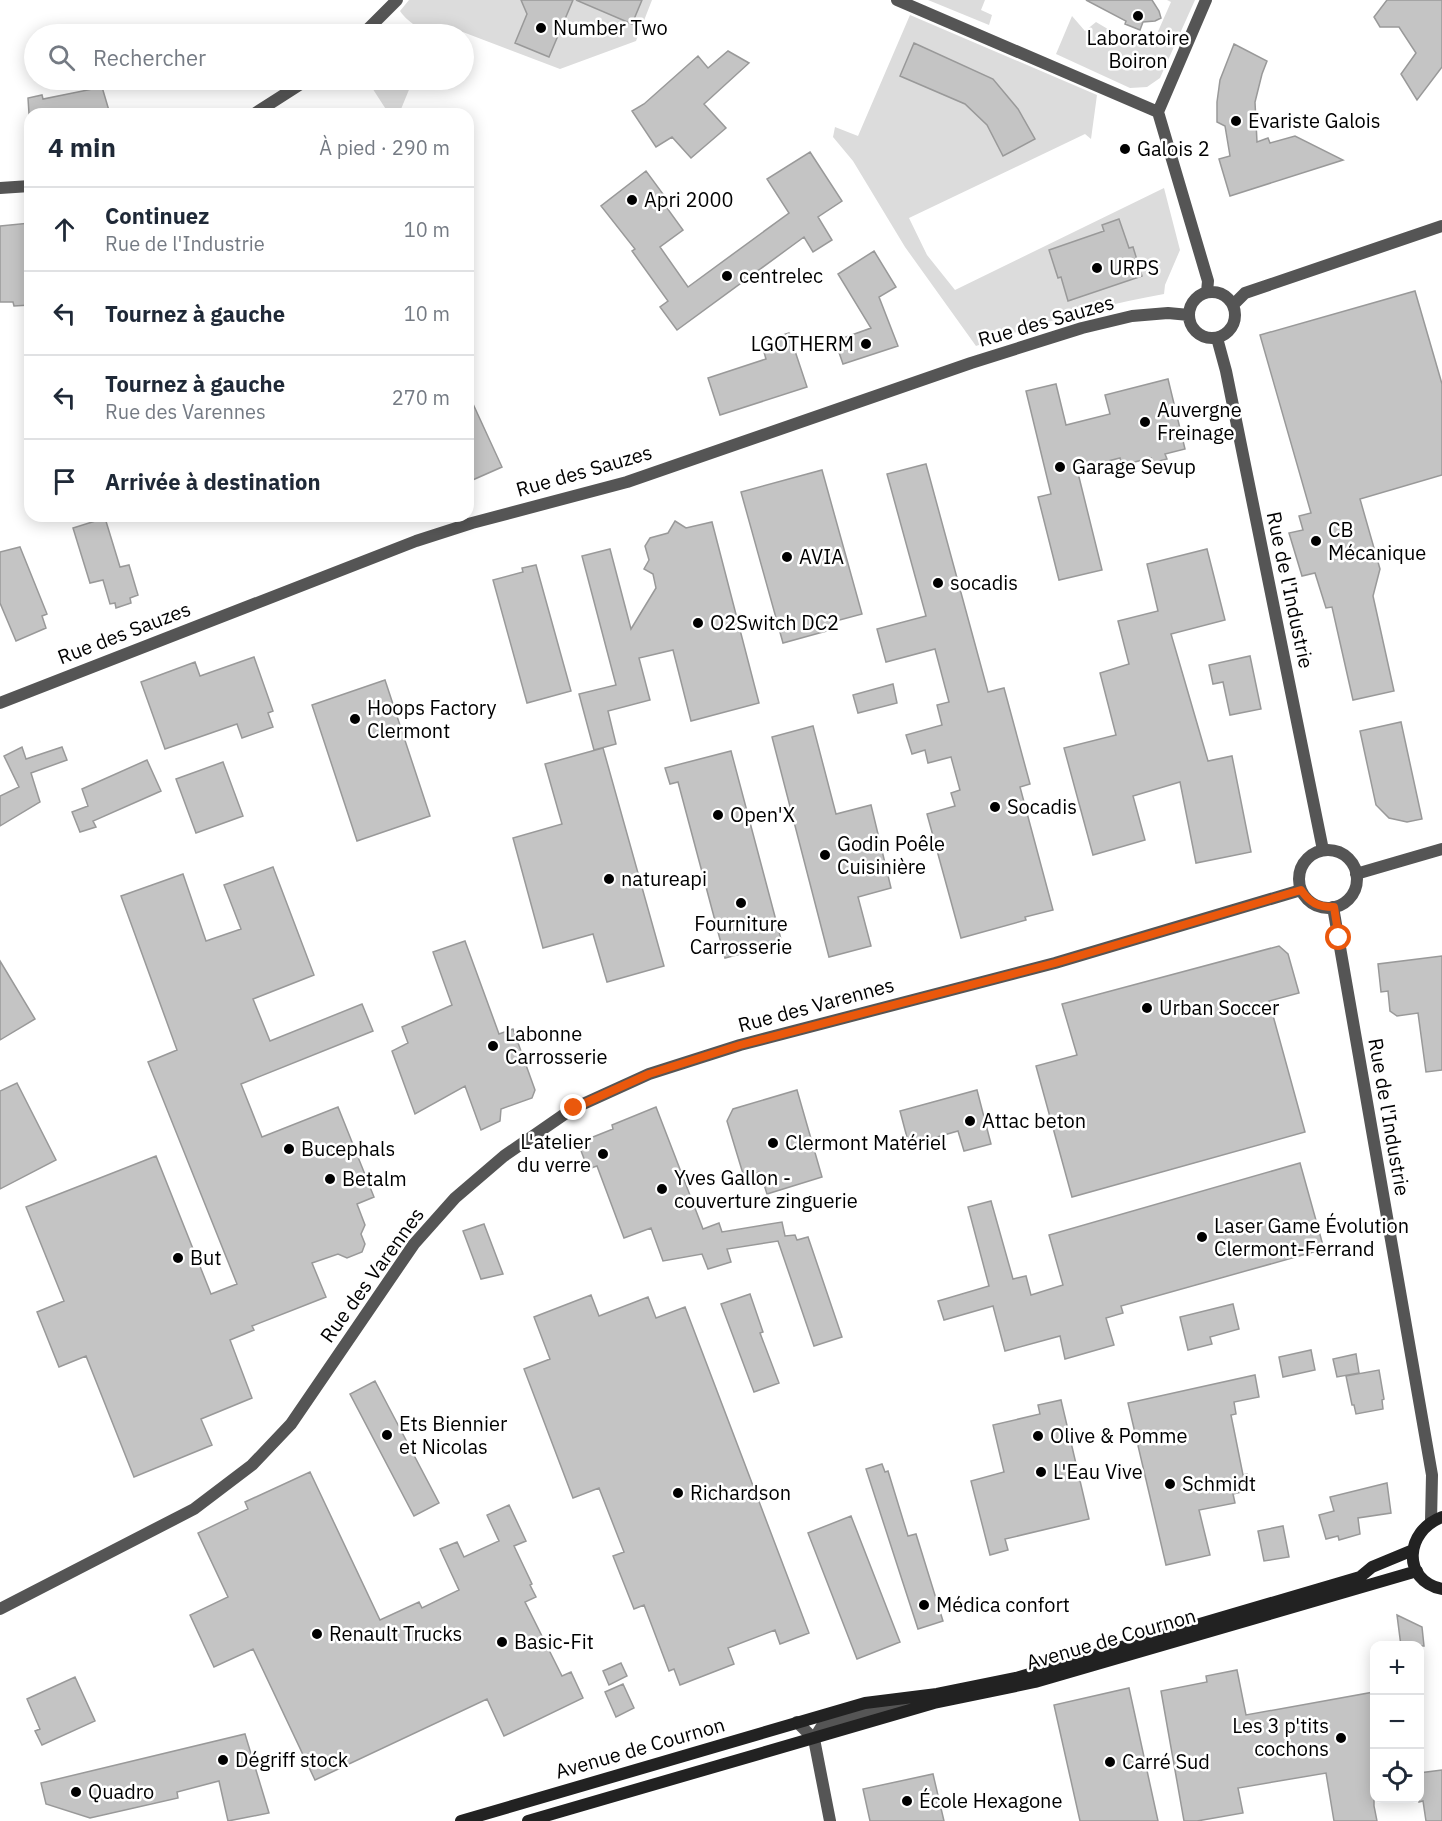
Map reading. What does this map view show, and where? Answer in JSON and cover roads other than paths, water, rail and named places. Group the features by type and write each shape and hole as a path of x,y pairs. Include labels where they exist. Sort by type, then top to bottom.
{"main road":[{"path":"1436,1519 1420,1531 1413,1550 1417,1571 1426,1582 1442,1589"},
{"name":"Avenue de Cournon","path":"461,1821 865,1703 937,1694 1016,1678 1360,1577 1372,1567 1413,1550"},
{"name":"Avenue de Cournon","path":"528,1821 934,1703 1035,1682 1417,1571"}],"street":[{"path":"373,24 398,0"},
{"path":"897,0 1158,112"},
{"path":"1206,0 1158,112 1208,282 1207,292"},
{"path":"263,108 291,90"},
{"path":"0,188 24,186"},
{"path":"1233,305 1245,293 1442,226"},
{"path":"1207,292 1218,292 1227,297 1233,305 1236,315 1227,334 1217,338 1207,338 1197,334 1191,325 1189,315 1191,305 1197,297 1207,292"},
{"name":"Rue des Sauzes","path":"0,703 273,595 438,534 627,482 971,363 1082,328 1132,316 1189,315"},
{"name":"Rue de l'Industrie","path":"1217,338 1227,371 1323,850"},
{"path":"1356,874 1442,849"},
{"path":"1323,850 1332,850 1348,858 1356,874 1354,891 1342,904 1334,907 1314,904 1301,890 1299,882 1302,865 1315,853 1323,850"},
{"name":"Rue des Varennes","path":"0,1610 194,1509 252,1465 291,1424 414,1244 455,1198 504,1156 572,1109 649,1074 740,1045 1055,963 1301,890"},
{"name":"Rue de l'Industrie","path":"1334,907 1432,1475 1436,1519"},
{"name":"Rue de l'Industrie","path":"1432,1475 1442,1491"},
{"name":"Avenue de Cournon","path":"814,1739 822,1726 937,1694"},
{"path":"797,1722 814,1739 830,1821"}],"place":[{"name":"Laboratoire Boiron","path":"1138,16"},
{"name":"Number Two","path":"541,28"},
{"name":"Evariste Galois","path":"1236,121"},
{"name":"Galois 2","path":"1125,149"},
{"name":"Apri 2000","path":"632,200"},
{"name":"URPS","path":"1097,268"},
{"name":"centrelec","path":"727,276"},
{"name":"LGOTHERM","path":"866,344"},
{"name":"Auvergne Freinage","path":"1145,422"},
{"name":"Garage Sevup","path":"1060,467"},
{"name":"CB Mécanique","path":"1316,541"},
{"name":"AVIA","path":"787,557"},
{"name":"socadis","path":"938,583"},
{"name":"O2Switch DC2","path":"698,623"},
{"name":"Hoops Factory Clermont","path":"355,719"},
{"name":"Socadis","path":"995,807"},
{"name":"Open'X","path":"718,815"},
{"name":"Godin Poêle Cuisinière","path":"825,855"},
{"name":"natureapi","path":"609,879"},
{"name":"Fourniture Carrosserie","path":"741,903"},
{"name":"Urban Soccer","path":"1147,1008"},
{"name":"Labonne Carrosserie","path":"493,1046"},
{"name":"Attac beton","path":"970,1121"},
{"name":"Clermont Matériel","path":"773,1143"},
{"name":"Bucephals","path":"289,1149"},
{"name":"L'atelier du verre","path":"603,1154"},
{"name":"Betalm","path":"330,1179"},
{"name":"Yves Gallon - couverture zinguerie","path":"662,1189"},
{"name":"Laser Game Évolution Clermont-Ferrand","path":"1202,1237"},
{"name":"But","path":"178,1258"},
{"name":"Ets Biennier et Nicolas","path":"387,1435"},
{"name":"Olive & Pomme","path":"1038,1436"},
{"name":"L'Eau Vive","path":"1041,1472"},
{"name":"Schmidt","path":"1170,1484"},
{"name":"Richardson","path":"678,1493"},
{"name":"Médica confort","path":"924,1605"},
{"name":"Renault Trucks","path":"317,1634"},
{"name":"Basic-Fit","path":"502,1642"},
{"name":"Les 3 p'tits cochons","path":"1341,1738"},
{"name":"Dégriff stock","path":"223,1760"},
{"name":"Carré Sud","path":"1110,1762"},
{"name":"Quadro","path":"76,1792"},
{"name":"École Hexagone","path":"907,1801"}]}
